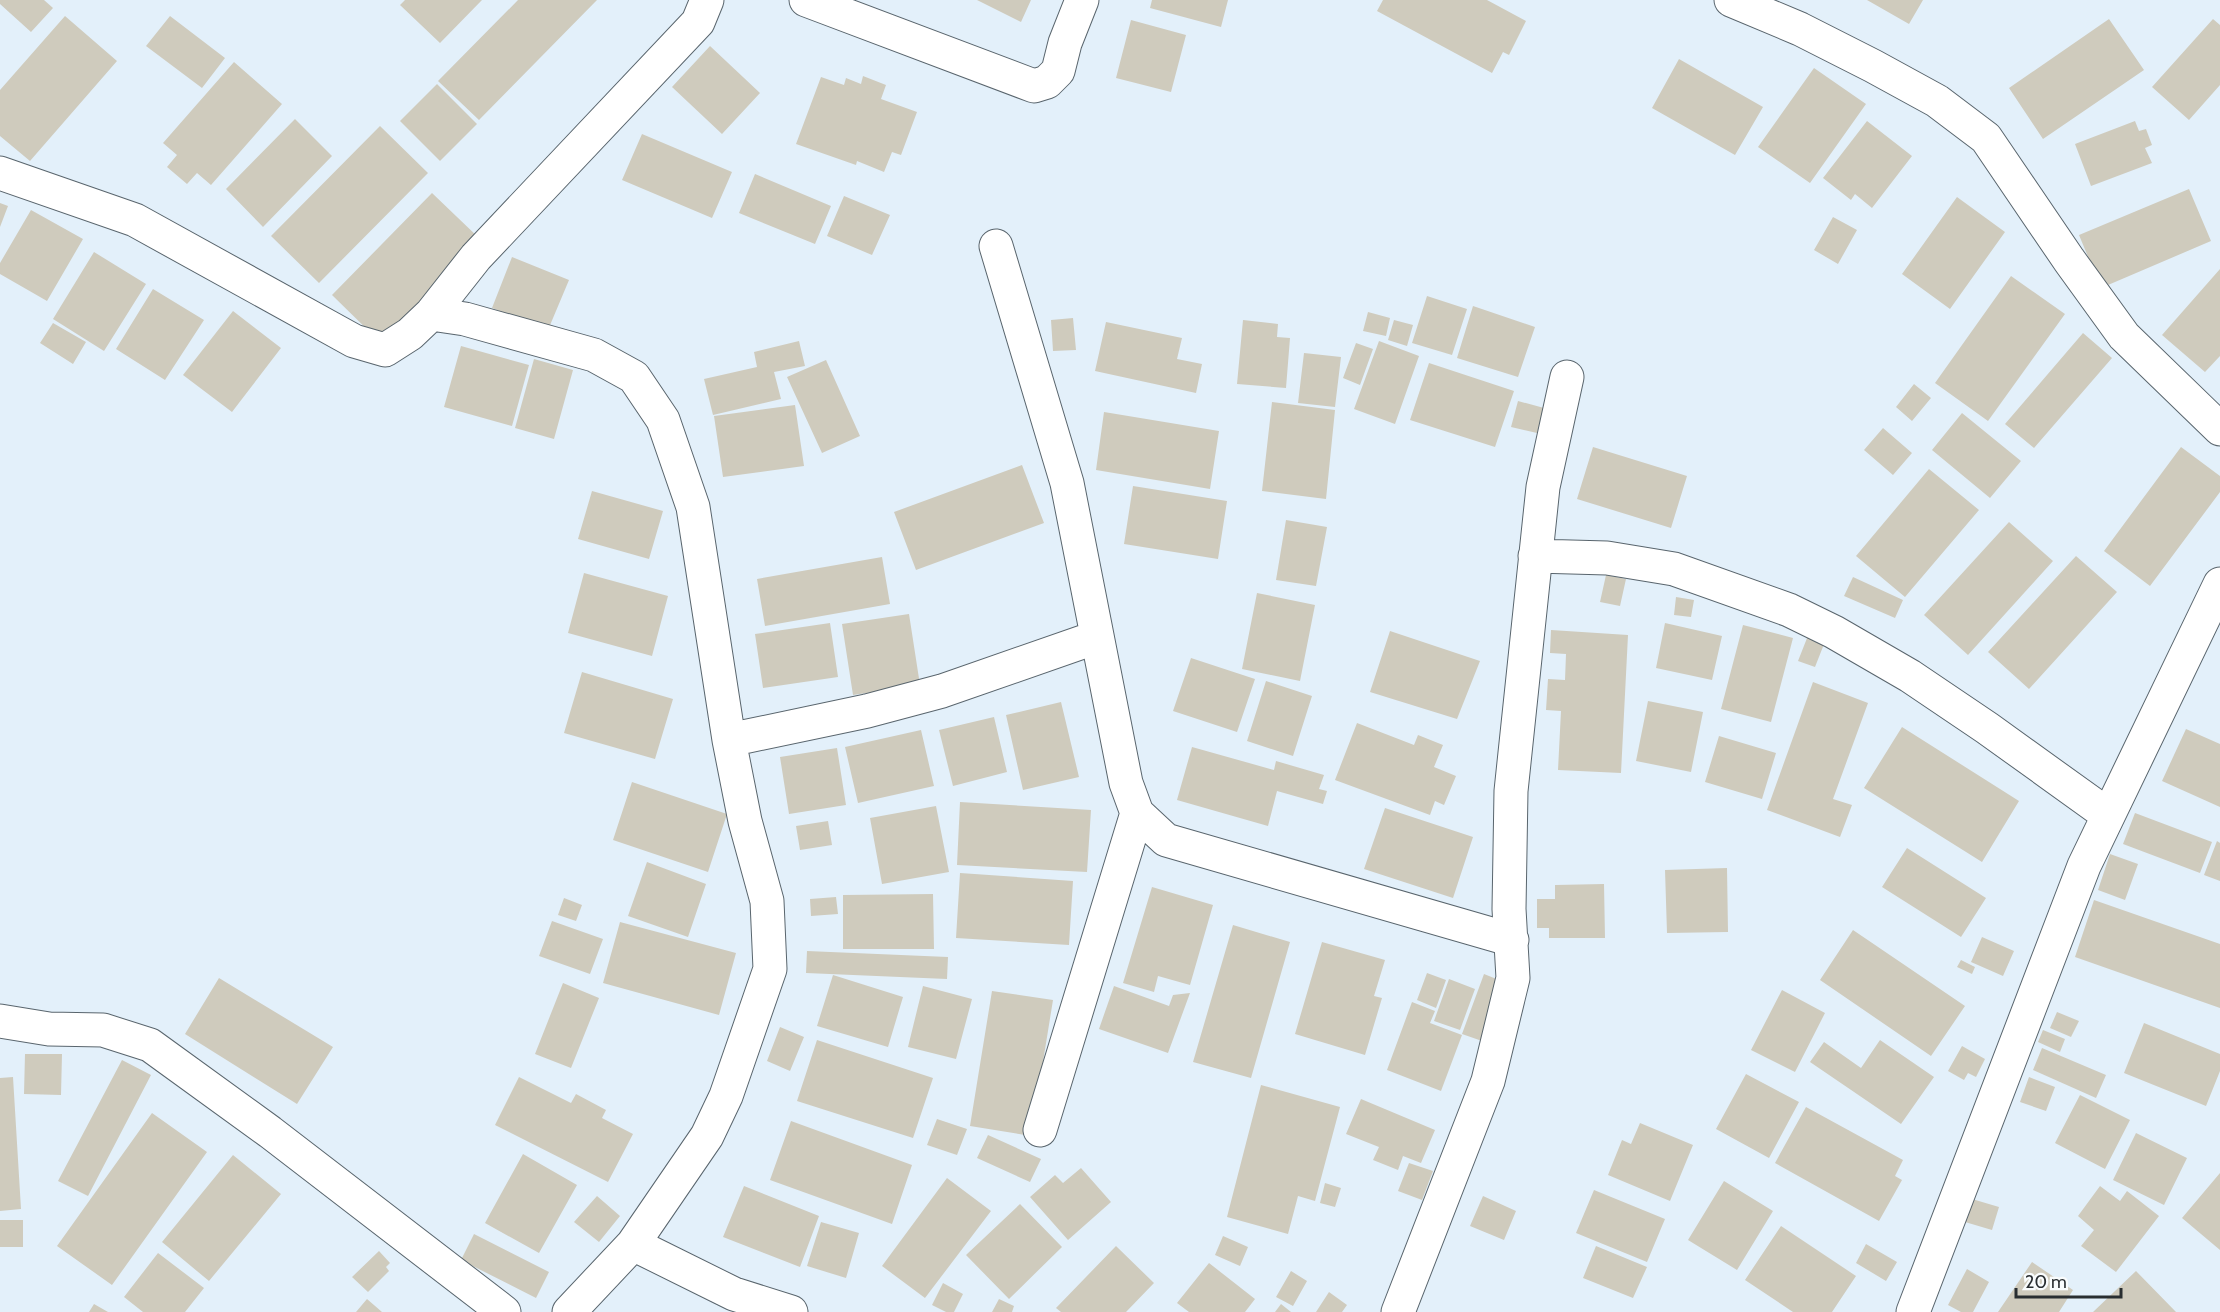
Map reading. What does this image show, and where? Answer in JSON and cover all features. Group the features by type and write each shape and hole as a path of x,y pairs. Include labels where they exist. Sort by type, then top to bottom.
{"street":[{"path":"0,173 135,220 354,341 385,350 410,334 431,314 476,257 698,22 707,0"},
{"path":"806,0 1034,86 1047,82 1058,71 1065,43 1082,0"},
{"path":"1731,0 1800,30 1873,66 1937,101 1986,138 2124,336 2220,429"},
{"path":"996,246 1067,483 1126,783 1137,813 1166,840 1512,940"},
{"path":"431,314 465,319 594,355 634,377 663,420 693,507 729,740 745,821 767,901 770,969 726,1096 707,1136 633,1244 569,1312"},
{"path":"1398,1312 1488,1081 1513,978 1509,909 1511,791 1543,487 1568,377"},
{"path":"1535,556 1607,558 1674,569 1789,610 1834,632 1910,676 2108,815"},
{"path":"1913,1312 2084,866 2220,585"},
{"path":"729,740 867,711 942,691 1097,637"},
{"path":"1040,1130 1137,813"},
{"path":"0,1021 49,1029 103,1030 150,1045 270,1132 504,1312"},
{"path":"633,1244 734,1294 791,1312"}],"building":[{"path":"0,0 44,0 53,8 31,32 0,4"},
{"path":"405,0 482,0 440,43 400,5"},
{"path":"518,0 597,0 479,120 438,81"},
{"path":"977,0 1031,0 1021,22"},
{"path":"1152,0 1228,0 1221,27 1150,8"},
{"path":"1383,0 1487,0 1526,21 1509,55 1503,52 1492,73 1377,11"},
{"path":"1867,0 1923,0 1909,24"},
{"path":"65,16 117,61 30,161 0,136 0,90"},
{"path":"170,16 225,58 202,88 146,46"},
{"path":"2109,19 2144,70 2043,139 2009,88"},
{"path":"2213,19 2220,25 2220,85 2189,120 2152,87"},
{"path":"1131,20 1186,35 1171,92 1116,78"},
{"path":"710,46 760,93 722,134 672,87"},
{"path":"1679,59 1763,107 1735,155 1652,108"},
{"path":"234,62 282,104 211,185 197,173 187,184 167,167 177,155 163,143"},
{"path":"1814,68 1866,104 1810,183 1758,147"},
{"path":"863,76 886,85 881,99 917,112 901,155 892,152 884,172 857,161 856,165 796,144 821,77 844,85 846,78 861,84"},
{"path":"437,84 477,124 440,161 400,121"},
{"path":"295,119 332,156 263,227 226,189"},
{"path":"1867,121 1912,156 1872,208 1855,194 1851,200 1823,178"},
{"path":"2135,121 2139,131 2146,129 2152,145 2145,148 2152,163 2091,186 2075,144"},
{"path":"380,126 428,173 319,283 271,236"},
{"path":"642,134 732,172 712,218 622,180"},
{"path":"755,174 831,206 815,244 739,213"},
{"path":"2189,189 2211,241 2101,288 2079,235"},
{"path":"432,193 480,239 380,342 332,295"},
{"path":"844,196 890,215 872,255 827,236"},
{"path":"1957,197 2005,232 1950,309 1902,274"},
{"path":"0,203 8,206 0,227"},
{"path":"31,210 83,239 47,301 0,274 0,263"},
{"path":"1833,217 1857,230 1838,264 1814,250"},
{"path":"94,252 146,284 104,351 53,319"},
{"path":"512,257 569,280 548,330 492,308"},
{"path":"2220,269 2220,356 2205,372 2162,335"},
{"path":"2011,276 2065,314 1988,421 1935,383"},
{"path":"153,289 204,320 165,380 116,349"},
{"path":"1427,296 1467,309 1452,355 1412,343"},
{"path":"1473,306 1535,327 1518,377 1457,358"},
{"path":"233,311 281,348 232,412 183,375"},
{"path":"1368,312 1390,318 1386,336 1363,331"},
{"path":"1073,318 1076,350 1053,351 1051,320"},
{"path":"1243,320 1278,324 1277,337 1290,338 1286,388 1237,384"},
{"path":"1394,320 1413,325 1407,346 1388,340"},
{"path":"1106,322 1182,338 1177,359 1202,364 1196,393 1095,371"},
{"path":"53,323 86,342 73,364 40,343"},
{"path":"2083,333 2112,358 2034,448 2005,424"},
{"path":"799,341 805,366 774,372 781,399 713,415 704,379 757,367 754,352"},
{"path":"1379,341 1419,356 1395,424 1354,409"},
{"path":"1356,343 1373,349 1360,385 1343,378"},
{"path":"461,346 529,365 512,426 444,407"},
{"path":"1304,353 1341,357 1335,407 1298,403"},
{"path":"534,359 573,370 554,439 515,428"},
{"path":"826,360 860,436 822,453 787,377"},
{"path":"1429,363 1514,391 1495,447 1410,420"},
{"path":"1914,384 1931,398 1912,421 1896,407"},
{"path":"1518,401 1544,408 1537,433 1511,427"},
{"path":"1272,402 1335,410 1326,499 1262,491"},
{"path":"795,405 804,466 723,477 714,416"},
{"path":"1104,412 1219,431 1210,489 1096,470"},
{"path":"1962,413 2021,461 1990,498 1932,450"},
{"path":"1883,428 1912,453 1893,475 1864,450"},
{"path":"1593,447 1687,476 1671,528 1577,499"},
{"path":"2181,447 2220,476 2220,492 2150,586 2104,551"},
{"path":"1022,465 1044,523 916,570 894,512"},
{"path":"1929,469 1979,510 1905,597 1856,556"},
{"path":"1133,486 1227,501 1218,559 1124,544"},
{"path":"592,491 663,511 649,559 578,539"},
{"path":"1286,520 1327,527 1316,586 1276,580"},
{"path":"2009,522 2053,561 1968,655 1924,615"},
{"path":"2076,556 2117,592 2029,689 1988,652"},
{"path":"882,557 890,604 765,626 757,579"},
{"path":"584,573 668,596 652,656 568,633"},
{"path":"1606,575 1626,579 1620,606 1600,602"},
{"path":"1853,577 1903,600 1895,618 1844,596"},
{"path":"1257,593 1315,605 1300,681 1242,669"},
{"path":"1676,597 1694,600 1691,617 1674,615"},
{"path":"909,614 920,685 853,695 842,624"},
{"path":"830,623 838,677 763,688 755,634"},
{"path":"1665,623 1722,636 1712,680 1656,668"},
{"path":"1743,625 1793,638 1771,722 1721,709"},
{"path":"1811,628 1828,634 1815,667 1798,661"},
{"path":"1551,630 1628,635 1621,773 1558,770 1561,711 1546,710 1548,679 1565,680 1566,654 1550,653"},
{"path":"1390,631 1480,661 1457,719 1370,692"},
{"path":"1191,658 1255,679 1237,732 1173,711"},
{"path":"582,672 673,699 655,759 564,733"},
{"path":"1266,681 1312,696 1293,756 1247,741"},
{"path":"1813,682 1868,703 1833,799 1852,805 1840,837 1767,810"},
{"path":"1648,701 1703,712 1691,772 1636,761"},
{"path":"1061,702 1079,777 1023,790 1006,715"},
{"path":"994,717 1007,772 953,786 939,730"},
{"path":"1357,723 1414,745 1418,735 1443,745 1434,767 1456,776 1444,805 1435,801 1430,815 1335,780"},
{"path":"1902,727 2019,801 1982,862 1864,788"},
{"path":"2186,729 2220,744 2220,807 2162,781"},
{"path":"921,730 934,786 858,803 845,747"},
{"path":"1719,736 1776,753 1762,799 1705,782"},
{"path":"1192,747 1274,770 1276,761 1324,775 1319,789 1327,791 1323,804 1277,791 1268,826 1177,800"},
{"path":"837,748 846,805 789,814 780,757"},
{"path":"632,782 727,814 708,872 613,840"},
{"path":"960,802 1091,810 1087,872 957,865"},
{"path":"936,806 949,872 882,884 870,818"},
{"path":"1385,808 1473,837 1453,898 1364,869"},
{"path":"2135,813 2212,842 2200,873 2123,844"},
{"path":"828,821 832,845 800,850 796,826"},
{"path":"2217,841 2220,843 2220,881 2204,875"},
{"path":"1907,848 1986,898 1961,937 1882,887"},
{"path":"2110,854 2138,864 2125,900 2098,890"},
{"path":"647,862 706,884 688,937 628,916"},
{"path":"1727,868 1728,932 1667,933 1665,870"},
{"path":"960,873 1073,881 1069,945 956,938"},
{"path":"1604,884 1605,938 1549,938 1549,928 1537,928 1537,899 1555,899 1555,885"},
{"path":"1152,887 1213,905 1190,985 1158,976 1154,992 1123,983"},
{"path":"933,894 934,949 843,949 843,895"},
{"path":"836,897 838,914 811,916 810,899"},
{"path":"564,898 582,905 576,921 558,915"},
{"path":"2094,900 2220,944 2220,1008 2075,957"},
{"path":"552,921 603,939 590,974 539,956"},
{"path":"620,922 736,953 719,1015 603,983"},
{"path":"1233,925 1290,942 1251,1078 1193,1062"},
{"path":"1853,930 1965,1006 1931,1056 1820,980"},
{"path":"1982,937 2014,951 2003,976 1971,962"},
{"path":"1322,942 1385,960 1374,996 1382,998 1365,1055 1295,1034"},
{"path":"807,951 948,957 947,979 806,973"},
{"path":"1961,960 1975,967 1972,974 1957,967"},
{"path":"1427,973 1446,980 1436,1008 1417,1000"},
{"path":"1484,974 1504,982 1482,1041 1462,1034"},
{"path":"833,975 903,997 888,1047 817,1026"},
{"path":"219,978 333,1047 297,1104 185,1034"},
{"path":"1449,979 1475,989 1460,1030 1434,1021"},
{"path":"563,983 599,998 571,1068 535,1054"},
{"path":"923,986 972,999 956,1059 908,1047"},
{"path":"1114,986 1169,1006 1173,995 1190,993 1168,1053 1099,1029"},
{"path":"1782,990 1825,1013 1795,1072 1751,1050"},
{"path":"992,991 1053,1000 1031,1136 970,1126"},
{"path":"1412,1002 1435,1011 1430,1023 1462,1035 1441,1091 1387,1070"},
{"path":"2057,1012 2079,1021 2071,1037 2050,1028"},
{"path":"2144,1023 2220,1054 2220,1071 2206,1106 2124,1073"},
{"path":"780,1027 804,1037 790,1071 767,1061"},
{"path":"2043,1030 2065,1039 2060,1052 2038,1042"},
{"path":"817,1040 933,1078 913,1138 797,1101"},
{"path":"1880,1040 1934,1077 1901,1124 1810,1062 1824,1042 1861,1068"},
{"path":"1962,1046 1985,1059 1976,1077 1968,1073 1964,1080 1948,1071"},
{"path":"2042,1048 2106,1075 2096,1098 2033,1070"},
{"path":"25,1054 62,1054 61,1095 24,1094"},
{"path":"122,1060 151,1075 88,1196 58,1181"},
{"path":"1746,1074 1799,1102 1769,1158 1716,1129"},
{"path":"13,1077 21,1209 0,1211 0,1078"},
{"path":"519,1077 571,1103 576,1094 606,1110 602,1118 633,1134 608,1182 495,1125"},
{"path":"2029,1077 2055,1087 2046,1111 2020,1102"},
{"path":"1261,1085 1340,1107 1315,1201 1298,1196 1288,1234 1227,1217"},
{"path":"2080,1095 2130,1120 2105,1169 2055,1143"},
{"path":"1361,1099 1435,1130 1421,1163 1403,1156 1398,1170 1373,1160 1379,1147 1346,1134"},
{"path":"1806,1107 1903,1160 1895,1176 1902,1180 1879,1221 1775,1163"},
{"path":"152,1113 207,1152 112,1285 57,1246"},
{"path":"937,1119 967,1129 957,1155 927,1145"},
{"path":"791,1121 912,1165 892,1224 770,1180"},
{"path":"1640,1123 1693,1145 1670,1201 1608,1175 1622,1140 1631,1144"},
{"path":"2136,1133 2187,1158 2164,1205 2113,1180"},
{"path":"988,1135 1041,1159 1030,1182 977,1158"},
{"path":"523,1154 577,1185 539,1253 485,1223"},
{"path":"233,1155 281,1194 209,1281 162,1242"},
{"path":"1409,1163 1433,1171 1422,1200 1398,1191"},
{"path":"1081,1168 1111,1202 1068,1240 1030,1197 1055,1175 1063,1183"},
{"path":"2220,1173 2220,1250 2182,1218"},
{"path":"947,1178 991,1211 925,1298 882,1266"},
{"path":"1724,1181 1773,1211 1737,1270 1688,1240"},
{"path":"1325,1183 1341,1188 1335,1207 1320,1203"},
{"path":"744,1186 819,1216 800,1267 723,1237"},
{"path":"2100,1186 2120,1201 2127,1191 2159,1216 2116,1272 2081,1246 2094,1230 2078,1216"},
{"path":"1594,1190 1665,1219 1647,1262 1576,1233"},
{"path":"597,1196 620,1216 599,1242 574,1222"},
{"path":"1483,1196 1516,1211 1504,1240 1470,1226"},
{"path":"1972,1199 1999,1207 1992,1230 1965,1222"},
{"path":"1020,1204 1062,1247 1009,1299 966,1255"},
{"path":"0,1220 23,1220 23,1247 0,1247"},
{"path":"821,1222 859,1233 846,1278 807,1266"},
{"path":"1781,1226 1856,1276 1832,1312 1793,1312 1745,1280"},
{"path":"474,1234 549,1272 536,1298 461,1260"},
{"path":"1223,1236 1248,1247 1240,1266 1215,1255"},
{"path":"1866,1244 1897,1262 1886,1281 1856,1263"},
{"path":"1116,1246 1154,1283 1126,1312 1061,1312 1056,1308"},
{"path":"1596,1246 1647,1267 1633,1298 1583,1278"},
{"path":"379,1251 390,1263 386,1267 389,1271 368,1292 352,1277"},
{"path":"158,1253 204,1288 185,1312 143,1312 124,1297"},
{"path":"2032,1262 2073,1290 2059,1312 1998,1312"},
{"path":"1209,1263 1255,1299 1245,1312 1189,1312 1177,1303"},
{"path":"1967,1269 1989,1282 1973,1312 1961,1312 1948,1305"},
{"path":"1291,1271 1307,1281 1293,1306 1276,1297"},
{"path":"2136,1271 2176,1312 2093,1312"},
{"path":"943,1283 963,1294 954,1312 946,1312 932,1305"},
{"path":"1329,1292 1347,1305 1342,1312 1316,1312"},
{"path":"367,1299 382,1312 356,1312"},
{"path":"999,1299 1014,1306 1012,1312 992,1312"},
{"path":"94,1304 108,1312 89,1312"},
{"path":"1281,1304 1291,1312 1275,1312"}]}
